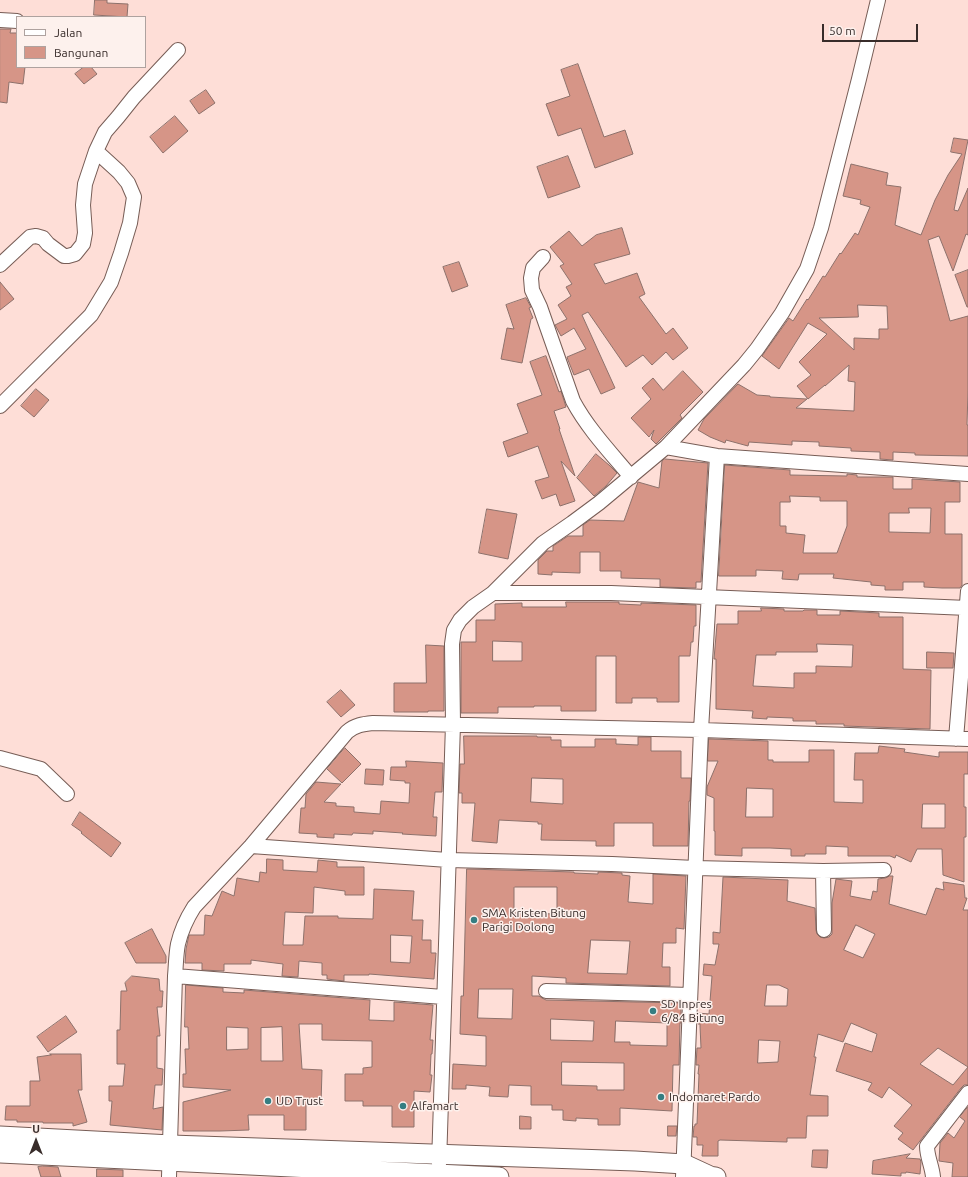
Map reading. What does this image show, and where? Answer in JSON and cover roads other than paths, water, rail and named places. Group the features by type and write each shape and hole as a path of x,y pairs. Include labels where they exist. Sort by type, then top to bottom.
{"street":[{"path":"449,1176 438,1154 453,724 452,644 454,630 460,620 473,607 493,593 543,543 594,507 666,447 726,385 757,349 782,313 807,269 821,228 878,0"},
{"path":"0,20 16,21"},
{"path":"0,265 30,237 36,236 43,238 48,244 64,256 74,254 83,244 85,233 83,205 85,184 96,151 105,132 134,97 178,50"},
{"path":"0,406 91,315 111,282 130,223 134,197 128,183 119,172 96,151"},
{"path":"543,257 533,268 531,278 532,290 540,307 573,401 587,425 631,477"},
{"path":"666,447 717,456 968,474"},
{"path":"684,1171 701,730 717,456"},
{"path":"170,1161 175,976 178,944 187,918 194,907 251,846 351,728 360,724 373,723 453,724 701,730 962,739 968,591"},
{"path":"493,593 612,593 709,596 967,608"},
{"path":"0,758 41,770 67,794"},
{"path":"251,846 448,860 823,871 884,870"},
{"path":"823,871 824,930"},
{"path":"175,976 443,997"},
{"path":"546,991 690,995"},
{"path":"933,1177 927,1146 968,1093"},
{"path":"0,1136 170,1161 438,1154 635,1161 711,1177"},
{"path":"0,1153 449,1176 499,1177"}],"place":[{"name":"SMA Kristen Bitung Parigi Dolong","path":"474,920"},
{"name":"SD Inpres 6/84 Bitung","path":"653,1011"},
{"name":"Indomaret Pardo","path":"661,1097"},
{"name":"UD Trust","path":"268,1101"},
{"name":"Alfamart","path":"403,1106"}]}
